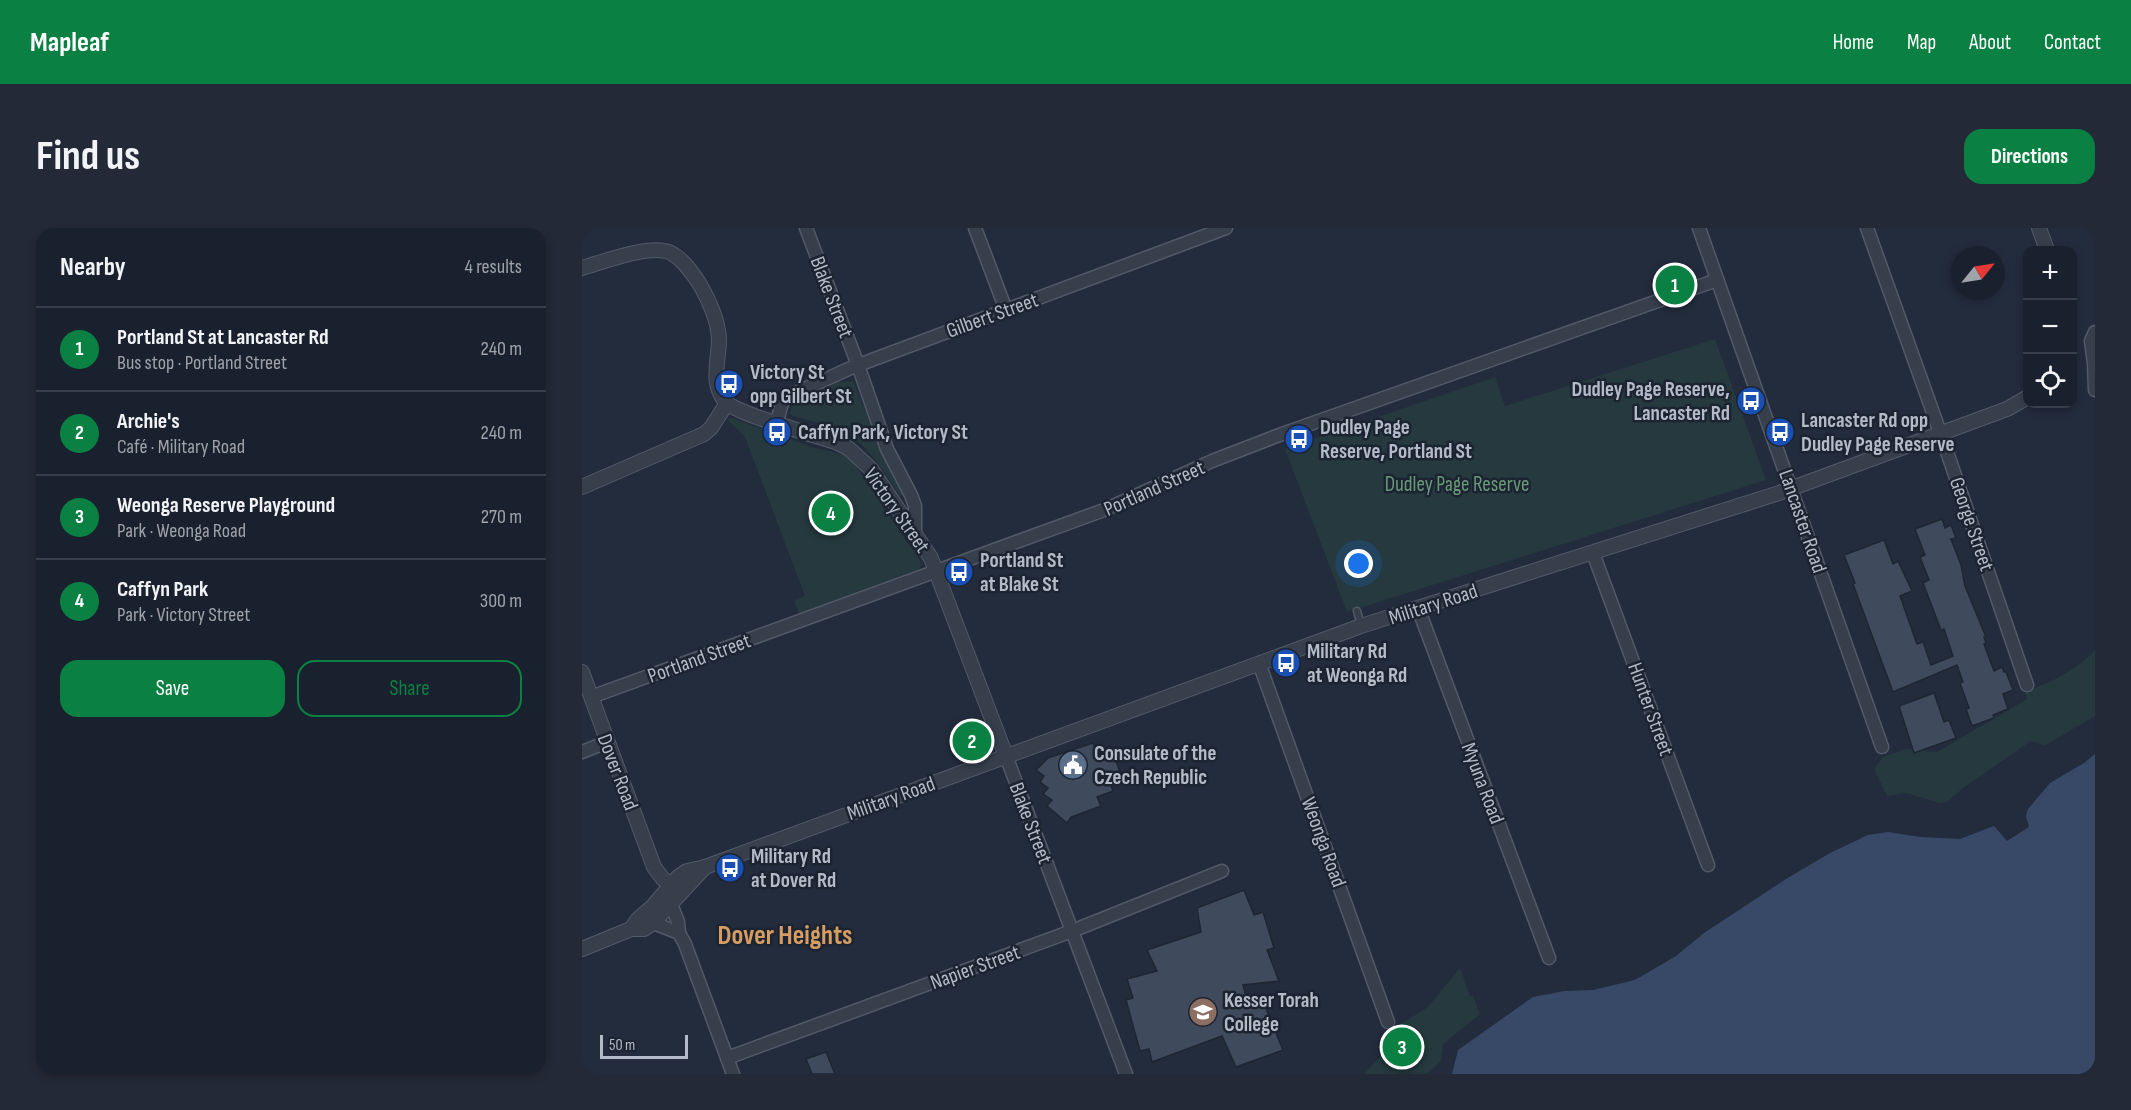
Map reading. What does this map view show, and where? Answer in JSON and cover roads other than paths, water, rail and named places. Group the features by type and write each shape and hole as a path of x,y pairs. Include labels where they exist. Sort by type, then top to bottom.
{"street":[{"name":"Blake Street","path":"806,228 858,365 887,450 915,506 915,534"},
{"path":"975,228 1006,310"},
{"name":"Gilbert Street","path":"777,422 782,403 791,395 858,365 1226,228"},
{"name":"Lancaster Road","path":"1699,228 1882,747"},
{"name":"George Street","path":"1867,228 2027,685"},
{"path":"2039,228 2046,246"},
{"path":"582,268 650,250 670,252 676,256 692,274 714,313 719,340 716,382 727,404 711,428 704,434 582,487"},
{"name":"Portland Street","path":"591,698 1104,510 1212,461 1282,434 1717,280"},
{"path":"2095,332 2091,340 2095,390"},
{"name":"Military Road","path":"631,929 674,881 687,871 705,867 1361,626 1791,488 2007,409 2023,400"},
{"name":"Victory Street","path":"727,404 742,412 836,442 861,459 884,487 931,558 936,571"},
{"name":"Hunter Street","path":"1593,553 1708,865"},
{"name":"Blake Street","path":"936,571 1126,1074"},
{"name":"Myuna Road","path":"1418,608 1549,958"},
{"name":"Weonga Road","path":"1259,663 1388,1022"},
{"name":"Dover Road","path":"582,672 657,871 674,881"},
{"path":"582,752 607,742"},
{"name":"Military Road","path":"582,949 631,929 644,929 653,923 705,867"},
{"name":"Napier Street","path":"727,1058 1072,931 1222,871"},
{"path":"671,904 678,922 679,933 732,1074"},
{"path":"653,923 679,933"}],"lane":[{"path":"1357,612 1361,626"}],"water":[{"path":"2095,754 2095,1074 1452,1074 1458,1050 1533,997 1565,991 1593,990 1635,980 1676,956 1704,933 1786,879 1830,853 1868,835 1888,832 1920,837 1960,839 1994,826 2007,841 2029,827 2026,816 2028,809 2050,783"}],"place":[{"name":"Portland St at Lancaster Rd","path":"1675,285"},
{"name":"Victory St opp Gilbert St","path":"729,384"},
{"name":"Dudley Page Reserve, Lancaster Rd","path":"1751,401"},
{"name":"Caffyn Park, Victory St","path":"777,432"},
{"name":"Lancaster Rd opp Dudley Page Reserve","path":"1780,432"},
{"name":"Dudley Page Reserve, Portland St","path":"1299,439"},
{"name":"Caffyn Park","path":"831,513"},
{"name":"Portland St at Blake St","path":"959,572"},
{"name":"Military Rd at Weonga Rd","path":"1286,663"},
{"name":"Archie's","path":"972,741"},
{"name":"Consulate of the Czech Republic","path":"1073,765"},
{"name":"Military Rd at Dover Rd","path":"730,868"},
{"name":"Kesser Torah College","path":"1203,1012"},
{"name":"Weonga Reserve Playground","path":"1402,1047"}],"district":[{"name":"Dover Heights","path":"785,935"}],"park label":[{"name":"Dudley Page Reserve","path":"1457,484"}]}
